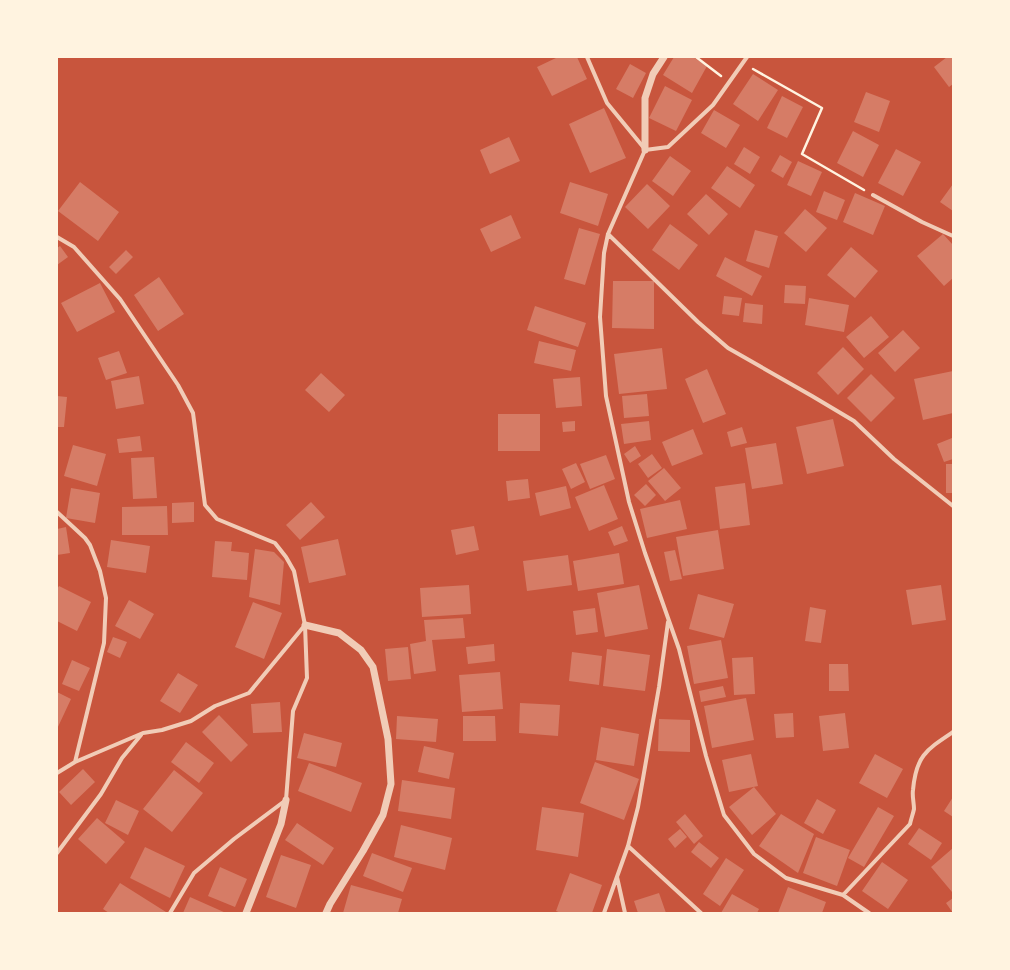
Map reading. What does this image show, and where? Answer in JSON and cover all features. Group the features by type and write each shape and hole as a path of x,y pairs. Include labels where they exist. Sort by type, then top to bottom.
{"street":[{"path":"587,57 606,103 645,150"},
{"path":"664,57 653,74 645,98 645,150 608,234 604,254 600,317 606,396 629,502 645,553 679,649 706,756 724,815 754,854 786,878 843,895 869,913"},
{"path":"645,150 668,147 713,105 747,57"},
{"path":"873,195 922,222 953,236"},
{"path":"608,234 698,322 728,348 854,422 894,459 953,506"},
{"path":"57,237 74,247 120,299 178,385 193,413 205,505 217,519 275,544 286,556 294,571 305,625 307,678 293,711 286,800 281,824 246,913"},
{"path":"57,512 85,538 90,545 100,571 106,598 104,643 75,762"},
{"path":"604,913 628,846 638,807 669,620"},
{"path":"57,773 75,762 142,733 162,730 192,721 215,706 249,693 305,625"},
{"path":"305,625 339,633 361,650 372,667 388,746 391,784 382,815 363,851 326,913"},
{"path":"843,895 910,824 914,809 912,791 919,762 933,745 953,732"},
{"path":"57,854 101,794 122,758 142,733"},
{"path":"170,913 194,873 234,839 286,800"},
{"path":"628,846 701,913"},
{"path":"617,877 625,913"}],"path":[{"path":"696,57 729,82"},
{"path":"743,63 822,108 802,154 873,195"}],"building":[{"path":"558,57 577,57 587,79 552,96 537,67"},
{"path":"674,57 693,57 707,66 692,93 663,75"},
{"path":"947,57 953,57 953,84 949,87 934,67"},
{"path":"630,64 646,73 633,98 616,89"},
{"path":"753,74 778,90 758,121 733,104"},
{"path":"665,86 692,100 676,131 649,118"},
{"path":"866,92 890,101 879,132 854,122"},
{"path":"782,96 803,107 787,138 767,128"},
{"path":"604,108 626,158 590,173 569,124"},
{"path":"714,110 740,125 726,148 701,133"},
{"path":"853,131 879,145 863,177 837,163"},
{"path":"509,137 520,161 490,174 480,150"},
{"path":"744,147 760,157 750,174 734,164"},
{"path":"896,149 921,162 903,196 878,183"},
{"path":"780,155 792,162 783,178 771,171"},
{"path":"670,156 691,171 673,196 652,181"},
{"path":"798,161 822,172 811,196 787,185"},
{"path":"727,166 755,185 740,208 711,188"},
{"path":"80,182 119,212 98,241 58,211"},
{"path":"570,182 608,194 598,226 560,213"},
{"path":"647,184 670,206 648,229 625,207"},
{"path":"953,184 953,211 940,202"},
{"path":"824,191 845,200 837,220 816,212"},
{"path":"855,193 885,206 873,235 843,222"},
{"path":"706,194 728,214 709,235 687,214"},
{"path":"805,209 827,228 806,252 784,233"},
{"path":"511,215 521,238 491,252 480,229"},
{"path":"670,224 698,245 679,270 652,250"},
{"path":"579,228 600,234 585,285 564,279"},
{"path":"755,230 778,236 769,268 746,261"},
{"path":"943,234 953,245 953,278 944,286 917,256"},
{"path":"60,246 68,257 57,265 57,248"},
{"path":"851,247 878,271 855,298 827,275"},
{"path":"126,250 133,257 116,274 109,267"},
{"path":"725,257 762,276 752,296 716,276"},
{"path":"159,277 184,314 158,331 134,295"},
{"path":"613,281 654,281 654,329 612,328"},
{"path":"100,283 115,312 77,332 61,303"},
{"path":"785,285 806,286 805,304 784,303"},
{"path":"724,296 742,298 739,316 722,314"},
{"path":"809,298 849,305 844,332 805,325"},
{"path":"745,303 763,305 762,324 743,322"},
{"path":"535,306 586,323 578,347 527,330"},
{"path":"871,316 889,337 864,358 846,337"},
{"path":"903,330 920,348 895,372 878,353"},
{"path":"539,341 576,350 571,371 534,363"},
{"path":"843,347 864,369 838,395 817,373"},
{"path":"662,348 667,389 619,394 614,354"},
{"path":"119,351 127,373 106,380 98,358"},
{"path":"707,369 726,414 703,423 685,379"},
{"path":"953,371 953,413 923,420 914,379"},
{"path":"321,373 345,395 329,412 305,390"},
{"path":"871,374 895,398 871,422 847,398"},
{"path":"139,376 144,404 116,409 111,381"},
{"path":"580,377 582,406 556,408 553,379"},
{"path":"647,394 649,416 624,418 622,396"},
{"path":"57,396 67,397 64,427 57,427"},
{"path":"498,414 540,414 540,451 498,451"},
{"path":"833,419 844,466 807,474 796,427"},
{"path":"575,421 575,431 563,432 562,422"},
{"path":"649,421 651,440 624,444 621,424"},
{"path":"742,427 747,443 731,447 727,432"},
{"path":"693,429 703,454 672,466 662,442"},
{"path":"140,436 142,451 119,453 117,439"},
{"path":"952,438 953,459 944,462 937,444"},
{"path":"776,443 783,484 752,489 745,448"},
{"path":"73,445 106,454 97,486 64,476"},
{"path":"635,446 641,456 630,463 624,454"},
{"path":"652,454 662,468 648,478 638,464"},
{"path":"606,455 615,479 590,489 580,464"},
{"path":"154,457 157,498 133,499 131,458"},
{"path":"576,463 585,482 571,489 562,469"},
{"path":"946,464 953,464 953,493 946,493"},
{"path":"664,468 681,488 665,501 648,481"},
{"path":"528,479 530,498 508,501 506,481"},
{"path":"745,483 750,525 720,529 715,487"},
{"path":"646,484 656,495 645,506 634,495"},
{"path":"604,485 618,519 589,531 575,497"},
{"path":"566,486 571,508 540,516 535,493"},
{"path":"71,488 100,493 95,523 66,518"},
{"path":"680,500 687,529 647,538 640,509"},
{"path":"194,502 194,522 172,523 172,503"},
{"path":"311,502 325,517 300,540 286,525"},
{"path":"167,506 168,535 122,535 122,507"},
{"path":"474,526 479,550 456,555 451,530"},
{"path":"622,526 628,541 614,546 608,532"},
{"path":"66,527 70,553 57,555 57,529"},
{"path":"718,530 724,569 683,576 676,537"},
{"path":"338,539 346,575 309,583 301,547"},
{"path":"111,540 150,546 146,573 107,567"},
{"path":"215,541 232,542 231,551 249,553 247,580 212,577"},
{"path":"255,549 274,552 284,562 280,605 249,597"},
{"path":"675,550 682,579 670,581 664,552"},
{"path":"619,553 624,584 578,591 573,561"},
{"path":"568,555 572,585 527,591 523,561"},
{"path":"469,585 471,614 422,617 420,588"},
{"path":"639,585 648,629 605,637 597,593"},
{"path":"941,585 946,620 912,625 906,590"},
{"path":"59,586 91,602 77,631 57,621 57,589"},
{"path":"698,594 734,604 724,638 689,629"},
{"path":"129,600 154,614 140,639 115,626"},
{"path":"253,602 282,613 264,659 235,647"},
{"path":"810,607 826,610 821,643 805,641"},
{"path":"595,608 598,632 576,635 573,611"},
{"path":"463,618 465,638 432,640 436,671 414,674 410,644 426,641 424,620"},
{"path":"113,637 127,642 120,658 107,652"},
{"path":"721,640 728,678 694,684 687,646"},
{"path":"494,644 495,661 468,664 466,647"},
{"path":"408,647 411,679 388,681 385,649"},
{"path":"607,649 650,655 645,691 603,686"},
{"path":"572,652 602,656 599,685 569,681"},
{"path":"753,657 755,694 734,695 732,658"},
{"path":"72,660 90,668 79,691 62,684"},
{"path":"829,664 848,664 849,691 829,691"},
{"path":"500,672 503,709 462,712 459,675"},
{"path":"178,673 198,685 180,713 160,701"},
{"path":"723,686 726,697 701,702 699,691"},
{"path":"57,692 71,699 57,729"},
{"path":"746,698 754,740 712,748 704,706"},
{"path":"280,702 282,732 253,733 251,704"},
{"path":"520,703 560,705 558,736 519,733"},
{"path":"793,713 794,737 776,738 774,714"},
{"path":"845,713 849,748 823,751 819,716"},
{"path":"219,715 248,745 231,762 202,732"},
{"path":"397,716 438,719 436,742 396,739"},
{"path":"463,716 495,716 496,741 463,741"},
{"path":"659,719 690,720 690,752 658,751"},
{"path":"601,727 639,734 634,766 596,760"},
{"path":"304,733 342,743 336,767 297,758"},
{"path":"186,742 214,763 199,783 171,762"},
{"path":"424,746 454,753 449,779 418,772"},
{"path":"751,754 758,786 729,792 722,760"},
{"path":"875,754 903,769 887,798 859,783"},
{"path":"595,762 639,779 624,820 580,803"},
{"path":"309,763 362,783 351,812 298,791"},
{"path":"83,769 95,782 71,805 59,792"},
{"path":"174,770 203,793 172,832 143,809"},
{"path":"402,780 455,788 451,819 398,811"},
{"path":"754,787 776,814 752,835 729,807"},
{"path":"953,797 953,817 944,811"},
{"path":"817,799 836,810 823,834 804,823"},
{"path":"116,800 139,811 128,835 105,823"},
{"path":"542,807 584,813 578,857 536,850"},
{"path":"878,807 894,816 864,867 848,858"},
{"path":"685,814 703,836 694,844 676,822"},
{"path":"781,814 814,834 798,873 759,846"},
{"path":"97,818 125,842 106,864 78,839"},
{"path":"297,823 334,848 323,865 285,840"},
{"path":"401,825 452,838 445,870 394,857"},
{"path":"919,828 942,843 931,860 908,844"},
{"path":"680,829 687,837 675,848 668,839"},
{"path":"816,837 850,850 837,886 803,873"},
{"path":"699,842 719,858 711,868 691,852"},
{"path":"145,847 185,866 170,898 130,878"},
{"path":"953,848 953,891 952,892 931,867"},
{"path":"372,853 412,868 403,892 363,876"},
{"path":"281,855 311,865 296,908 266,897"},
{"path":"726,858 744,870 720,906 703,894"},
{"path":"882,862 908,880 888,909 862,891"},
{"path":"220,867 247,879 235,907 208,896"},
{"path":"570,873 602,885 592,913 561,913 556,911"},
{"path":"120,883 166,912 109,913 103,909"},
{"path":"351,885 402,899 398,913 343,913"},
{"path":"788,887 826,902 822,913 778,913"},
{"path":"659,893 666,913 638,913 634,901"},
{"path":"732,894 759,909 757,913 721,913"},
{"path":"190,897 226,913 183,913"},
{"path":"953,898 953,913 946,903"}]}
